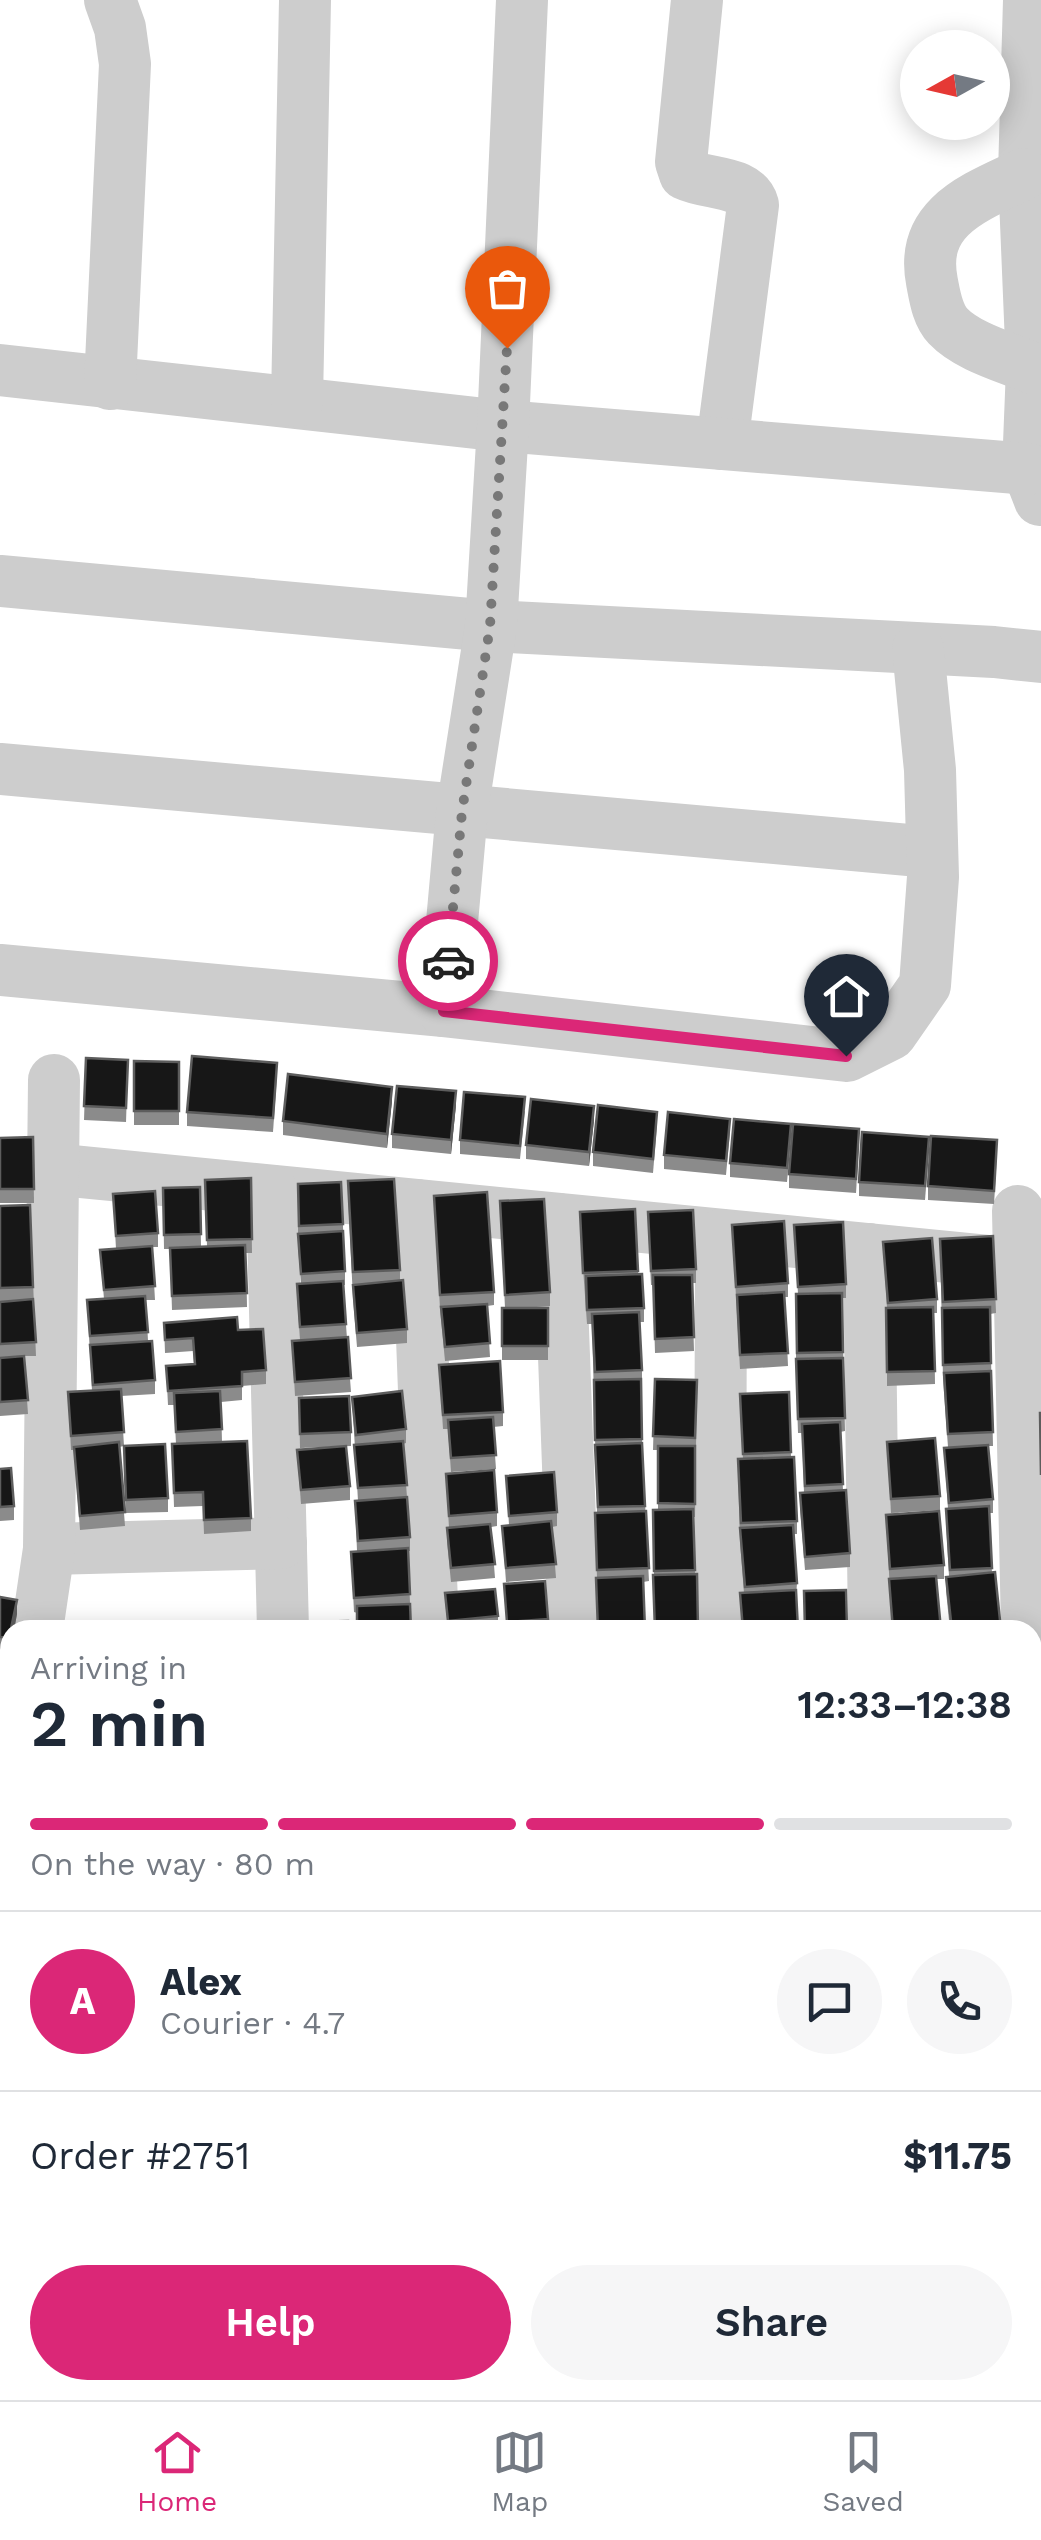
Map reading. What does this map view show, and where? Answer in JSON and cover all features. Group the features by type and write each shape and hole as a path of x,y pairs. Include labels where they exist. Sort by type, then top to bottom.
{"street":[{"path":"110,0 120,28 124,64 110,384"},
{"path":"297,401 305,0"},
{"path":"444,1011 462,812 490,626 522,0"},
{"path":"698,0 680,162 686,174 702,182 742,188 753,205 722,444"},
{"path":"0,370 503,426 722,444 1034,485 1024,174 1029,0"},
{"path":"1024,174 954,211 941,226 932,250 930,272 937,306 947,324 964,338 1032,368"},
{"path":"0,580 490,626 1041,657"},
{"path":"0,970 444,1011 846,1056 891,1034 925,986 933,877 930,770 918,649"},
{"path":"0,769 931,852"},
{"path":"38,1620 49,1549 54,1080"},
{"path":"0,1168 51,1169 1020,1264"},
{"path":"272,1191 283,1620"},
{"path":"418,1204 432,1620"},
{"path":"1018,1212 1026,1620"},
{"path":"559,1219 574,1620"},
{"path":"720,1620 721,1235"},
{"path":"870,1250 874,1620"},
{"path":"49,1549 281,1543"}],"building":[{"path":"192,1056 277,1063 273,1118 187,1112"},
{"path":"86,1058 128,1060 126,1108 84,1106"},
{"path":"134,1061 179,1062 179,1111 134,1111"},
{"path":"288,1074 392,1087 387,1134 283,1121"},
{"path":"397,1086 456,1091 451,1140 392,1134"},
{"path":"464,1092 525,1097 520,1146 460,1140"},
{"path":"531,1099 594,1106 589,1152 526,1145"},
{"path":"598,1105 657,1112 653,1159 593,1152"},
{"path":"668,1112 730,1119 726,1161 664,1155"},
{"path":"734,1119 791,1124 787,1168 730,1163"},
{"path":"793,1124 859,1129 856,1179 789,1174"},
{"path":"862,1132 929,1137 925,1186 859,1182"},
{"path":"931,1136 997,1140 994,1191 928,1186"},
{"path":"33,1137 34,1189 0,1189 0,1138"},
{"path":"251,1178 252,1239 207,1240 205,1180"},
{"path":"394,1179 400,1270 353,1272 348,1181"},
{"path":"341,1182 343,1224 299,1226 298,1184"},
{"path":"200,1187 201,1234 164,1235 163,1188"},
{"path":"155,1191 158,1233 116,1236 113,1194"},
{"path":"487,1192 494,1292 440,1295 434,1196"},
{"path":"544,1199 550,1292 505,1295 500,1201"},
{"path":"30,1205 33,1287 0,1288 0,1206"},
{"path":"635,1209 638,1271 583,1273 580,1212"},
{"path":"693,1210 696,1269 651,1271 648,1212"},
{"path":"784,1221 788,1283 736,1287 732,1225"},
{"path":"843,1222 846,1284 798,1287 794,1225"},
{"path":"343,1231 345,1271 301,1274 298,1234"},
{"path":"993,1236 996,1299 943,1302 940,1239"},
{"path":"932,1238 937,1299 888,1303 883,1242"},
{"path":"245,1245 247,1293 172,1296 170,1248"},
{"path":"152,1246 155,1286 104,1290 100,1250"},
{"path":"642,1274 644,1308 587,1310 586,1276"},
{"path":"653,1275 692,1275 694,1337 655,1339"},
{"path":"403,1280 407,1329 357,1333 353,1285"},
{"path":"343,1281 346,1324 300,1327 297,1284"},
{"path":"784,1292 788,1353 740,1355 737,1295"},
{"path":"842,1293 843,1352 797,1353 796,1294"},
{"path":"145,1296 148,1332 90,1336 87,1300"},
{"path":"33,1299 36,1342 0,1344 0,1302"},
{"path":"487,1304 490,1343 445,1347 441,1307"},
{"path":"933,1307 935,1371 887,1372 886,1308"},
{"path":"990,1307 991,1363 943,1365 942,1308"},
{"path":"502,1308 548,1308 548,1346 502,1346"},
{"path":"639,1312 642,1370 595,1372 592,1314"},
{"path":"237,1317 238,1330 263,1329 266,1370 242,1372 242,1386 168,1391 166,1366 195,1364 193,1338 165,1340 164,1323"},
{"path":"348,1337 351,1378 295,1382 292,1341"},
{"path":"152,1341 155,1380 93,1385 90,1345"},
{"path":"24,1356 28,1400 0,1402 0,1358"},
{"path":"843,1358 845,1418 798,1419 796,1359"},
{"path":"500,1361 503,1412 443,1415 439,1365"},
{"path":"991,1371 993,1432 948,1434 944,1373"},
{"path":"641,1379 642,1439 595,1440 594,1380"},
{"path":"655,1379 697,1380 695,1438 653,1436"},
{"path":"121,1389 124,1432 71,1436 68,1392"},
{"path":"220,1391 222,1429 176,1432 174,1393"},
{"path":"402,1391 406,1429 356,1435 352,1397"},
{"path":"789,1392 791,1452 743,1454 740,1394"},
{"path":"349,1396 351,1432 300,1434 299,1398"},
{"path":"493,1417 496,1455 451,1458 448,1420"},
{"path":"840,1422 843,1484 805,1486 802,1424"},
{"path":"935,1438 940,1496 891,1499 887,1442"},
{"path":"247,1441 251,1518 204,1520 203,1492 174,1493 172,1444"},
{"path":"403,1441 407,1485 358,1488 354,1445"},
{"path":"119,1442 125,1512 80,1516 74,1447"},
{"path":"642,1443 645,1506 598,1507 595,1445"},
{"path":"165,1444 168,1498 126,1500 124,1446"},
{"path":"988,1445 993,1499 949,1503 944,1448"},
{"path":"346,1446 350,1486 301,1490 297,1450"},
{"path":"658,1446 695,1446 695,1504 658,1503"},
{"path":"794,1457 797,1521 741,1523 738,1459"},
{"path":"11,1468 14,1506 0,1507 0,1469"},
{"path":"494,1470 497,1512 449,1516 446,1474"},
{"path":"554,1472 557,1512 509,1516 506,1476"},
{"path":"846,1490 850,1553 805,1557 800,1493"},
{"path":"407,1497 410,1537 358,1541 355,1501"},
{"path":"989,1506 992,1568 950,1570 946,1509"},
{"path":"693,1509 695,1570 654,1571 653,1510"},
{"path":"646,1511 649,1568 597,1570 595,1513"},
{"path":"939,1511 944,1565 890,1569 886,1515"},
{"path":"551,1521 556,1564 506,1568 502,1526"},
{"path":"490,1524 495,1564 451,1568 447,1528"},
{"path":"793,1525 797,1583 745,1587 740,1528"},
{"path":"408,1548 410,1594 354,1598 351,1552"},
{"path":"995,1572 1000,1620 951,1620 946,1577"},
{"path":"697,1574 698,1620 655,1620 653,1575"},
{"path":"643,1576 645,1620 598,1620 596,1578"},
{"path":"936,1576 940,1620 892,1620 889,1579"},
{"path":"545,1581 548,1619 507,1620 504,1584"},
{"path":"495,1589 498,1616 448,1620 445,1593"},
{"path":"796,1590 798,1620 742,1620 740,1593"},
{"path":"846,1590 847,1620 805,1620 804,1591"},
{"path":"0,1597 17,1600 13,1620 0,1620"},
{"path":"410,1604 411,1620 357,1620 357,1606"}],"way so far":[{"path":"448,961 462,812 490,626 507,348"}],"route":[{"path":"448,961 444,1011 846,1056"}]}
